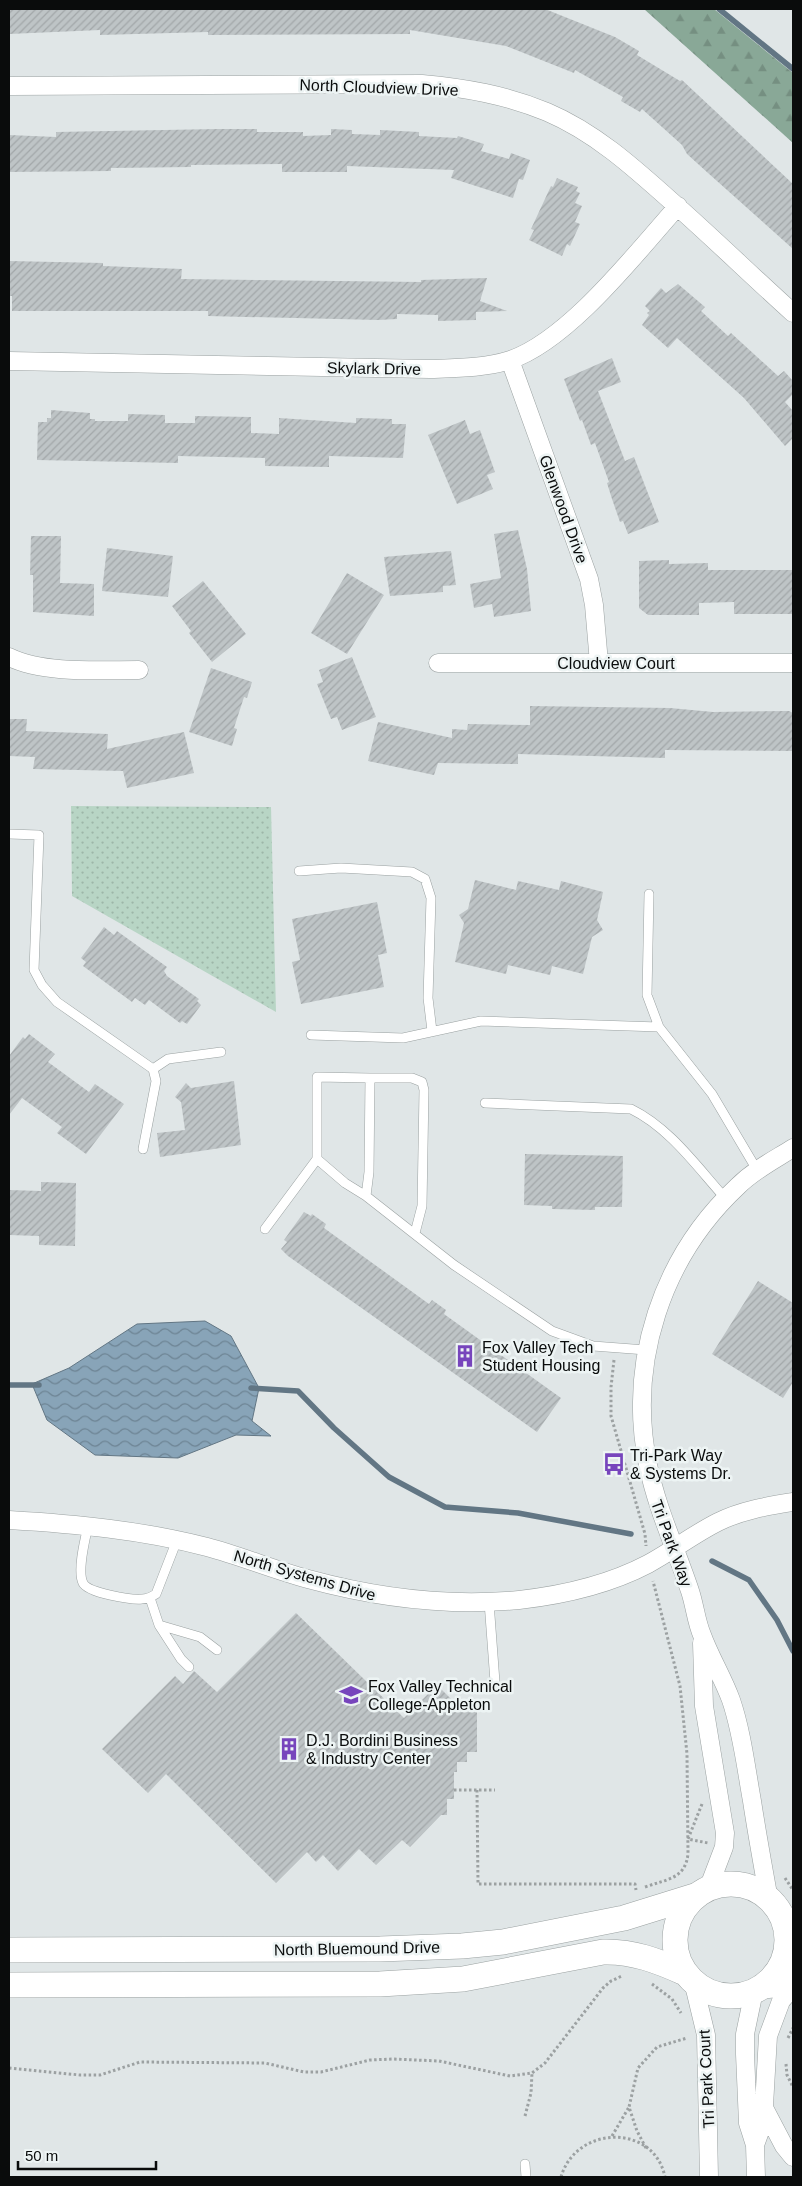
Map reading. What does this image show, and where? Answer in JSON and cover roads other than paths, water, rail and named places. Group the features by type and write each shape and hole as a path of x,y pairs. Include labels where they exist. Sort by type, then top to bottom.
{"main road":[{"path":"759,1989 778,1970 786,1950 785,1928 780,1908 760,1893 740,1885 729,1884 703,1892 684,1911 676,1931 677,1953 689,1977 706,1990 722,1996 733,1996 793,1983"},
{"name":"North Bluemound Drive","path":"9,1950 462,1946 523,1938 624,1918 703,1892"},
{"name":"North Bluemound Drive","path":"9,1985 380,1984 463,1979 618,1952 649,1958 689,1977"}],"street":[{"name":"North Cloudview Drive","path":"9,86 393,84 432,85 482,91 548,113 577,127 630,164 793,312"},
{"name":"Skylark Drive","path":"9,361 430,370 491,364 510,360 532,350 563,328 642,247 678,206"},
{"name":"Glenwood Drive","path":"510,360 589,578 594,605 599,663"},
{"path":"9,656 37,666 139,670"},
{"name":"Cloudview Court","path":"438,663 793,663"},
{"name":"Tri Park Way","path":"780,1908 731,1701 702,1635 690,1590 673,1548 647,1464 642,1416 646,1350 656,1312 677,1263 704,1223 726,1199 757,1170 793,1148"},
{"name":"North Systems Drive","path":"9,1520 143,1532 366,1594 394,1599 438,1602 489,1602 577,1590 609,1580 648,1564 718,1522 740,1513 793,1502"},
{"name":"Tri Park Way","path":"702,1635 704,1706 725,1834 724,1847 703,1892"},
{"name":"Tri Park Court","path":"689,1977 707,2044 710,2177"},
{"path":"755,2145 762,2123 768,2036 781,2001 793,1987"},
{"path":"756,2177 755,2145 748,2123 745,2034 759,1989"},
{"path":"763,2106 784,2146 793,2157"}],"lane":[{"path":"9,834 39,835 34,970 42,984 57,1002 153,1069 156,1081 143,1149"},
{"path":"298,871 380,870 412,872 425,879 431,898 428,998 432,1031"},
{"path":"648,894 647,995 659,1027 712,1094 757,1170"},
{"path":"311,1035 403,1038 481,1021 659,1027"},
{"path":"153,1069 168,1059 221,1052"},
{"path":"265,1229 317,1159 317,1076 412,1078 422,1082 424,1090 422,1206 414,1233"},
{"path":"366,1196 369,1172 370,1078"},
{"path":"486,1103 631,1109 649,1118 673,1140 726,1199"},
{"path":"317,1159 338,1178 366,1196 454,1265 552,1331 593,1346 646,1350"},
{"path":"88,1526 81,1571 83,1584 91,1590 141,1600 156,1594 177,1540"},
{"path":"150,1598 159,1625 181,1660 189,1667"},
{"path":"489,1602 495,1682"},
{"path":"159,1625 200,1637 217,1650"},
{"path":"526,2164 526,2177"}],"water":[{"path":"205,1321 231,1336 259,1388 252,1421 271,1436 236,1435 178,1458 95,1455 47,1420 32,1384 69,1368 137,1324"}],"waterway":[{"path":"719,9 793,69"},
{"path":"9,1385 39,1385"},
{"path":"251,1388 298,1391 334,1428 389,1477 445,1507 518,1513 631,1534"},
{"path":"712,1561 749,1580 777,1620 793,1651"}],"place":[{"name":"Fox Valley Tech Student Housing","path":"465,1356"},
{"name":"Tri-Park Way & Systems Dr.","path":"614,1464"},
{"name":"Fox Valley Technical College-Appleton","path":"351,1695"},
{"name":"D.J. Bordini Business & Industry Center","path":"289,1749"}]}
